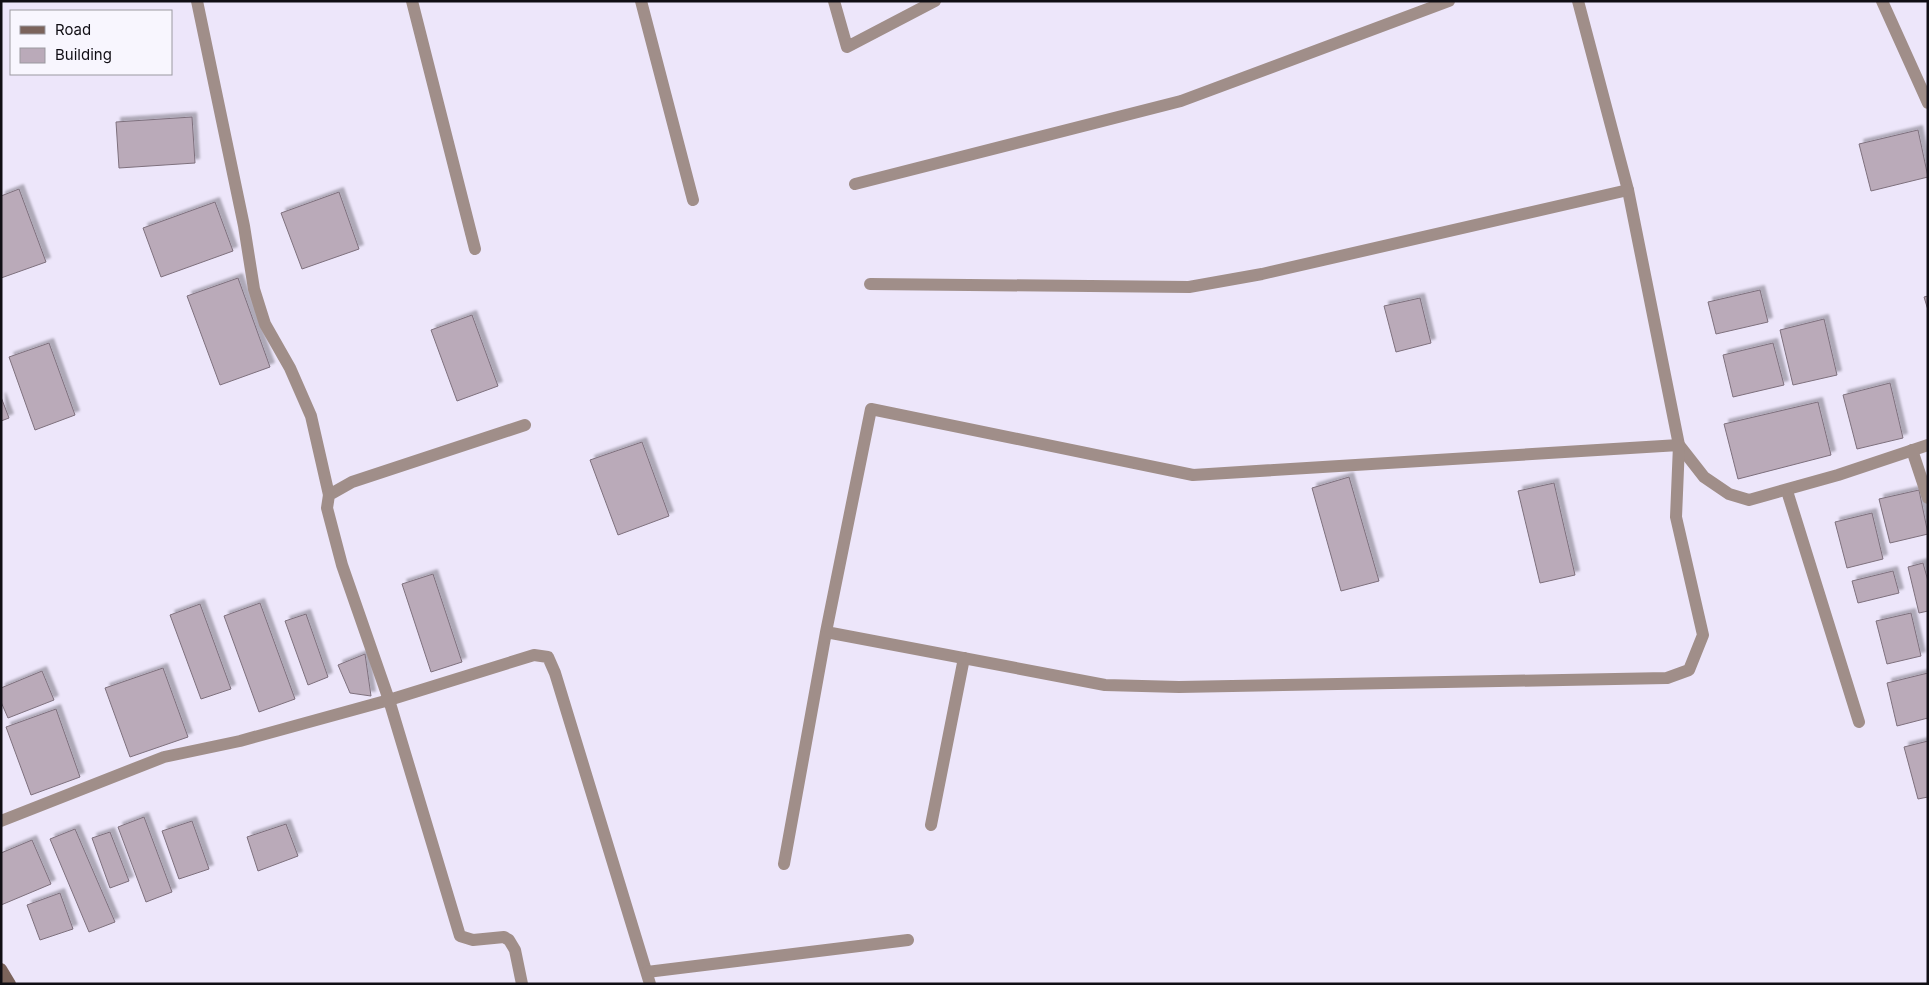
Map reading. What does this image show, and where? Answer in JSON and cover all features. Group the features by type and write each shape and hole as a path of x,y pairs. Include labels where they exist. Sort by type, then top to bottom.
{"street":[{"path":"197,1 244,226 254,289 265,324 290,368 311,416 329,495 327,508 342,565 389,700 460,936 473,940 504,936 515,950 522,984"},
{"path":"412,1 475,249"},
{"path":"641,1 693,200"},
{"path":"834,1 847,47 935,1"},
{"path":"855,184 1181,101 1449,1"},
{"path":"826,632 1105,685 1179,687 1667,678 1689,670 1703,635 1676,516 1679,445 1628,190 1578,1"},
{"path":"1882,1 1928,103"},
{"path":"870,284 1189,287 1262,274 1628,190"},
{"path":"784,864 826,632 871,409 1193,474 1679,445"},
{"path":"329,495 352,482 525,425"},
{"path":"1679,445 1704,477 1729,494 1749,500 1787,491 1928,444"},
{"path":"1912,450 1928,498"},
{"path":"1787,491 1860,722"},
{"path":"1,822 164,757 240,741 389,700 534,655 548,658 556,674 648,978 908,940"},
{"path":"931,825 964,658"},
{"path":"1,969 10,984"}],"building":[{"path":"192,117 195,163 119,168 116,122"},
{"path":"1918,130 1928,177 1871,191 1859,144"},
{"path":"19,189 46,262 1,278 1,196"},
{"path":"339,192 359,249 302,269 281,213"},
{"path":"215,202 233,251 161,277 143,228"},
{"path":"238,278 270,367 220,385 187,296"},
{"path":"1760,290 1768,322 1716,334 1708,302"},
{"path":"1928,296 1928,310 1924,297"},
{"path":"1420,298 1431,343 1396,352 1384,306"},
{"path":"472,315 498,386 457,401 431,330"},
{"path":"1824,319 1837,375 1793,385 1780,330"},
{"path":"49,343 75,415 35,430 9,357"},
{"path":"1773,343 1784,385 1733,397 1723,355"},
{"path":"1890,383 1903,438 1857,449 1843,395"},
{"path":"1,397 9,418 1,421"},
{"path":"1818,402 1831,455 1738,479 1724,424"},
{"path":"642,442 669,516 618,535 590,460"},
{"path":"1349,477 1379,581 1341,591 1312,488"},
{"path":"1554,483 1575,575 1540,583 1518,491"},
{"path":"1919,490 1928,534 1890,543 1879,499"},
{"path":"1872,513 1883,559 1847,568 1835,522"},
{"path":"1923,563 1928,581 1928,611 1919,613 1908,567"},
{"path":"1893,571 1899,593 1858,603 1852,581"},
{"path":"433,574 462,662 431,672 402,584"},
{"path":"260,603 295,699 259,712 224,616"},
{"path":"200,604 231,689 201,699 170,615"},
{"path":"1911,613 1921,656 1887,664 1876,621"},
{"path":"306,614 328,677 308,685 285,621"},
{"path":"365,654 371,696 350,693 338,665"},
{"path":"163,668 188,737 130,757 105,688"},
{"path":"42,671 54,700 8,718 1,702 1,688"},
{"path":"1928,673 1928,718 1897,726 1887,683"},
{"path":"56,709 80,777 31,795 6,727"},
{"path":"1928,741 1928,797 1918,799 1904,747"},
{"path":"144,817 172,892 146,902 118,827"},
{"path":"192,821 209,869 179,879 162,831"},
{"path":"286,824 298,856 258,871 247,837"},
{"path":"75,829 115,922 89,932 50,839"},
{"path":"110,832 129,881 110,888 92,838"},
{"path":"32,840 51,884 1,905 1,853"},
{"path":"60,893 73,929 40,940 27,905"}]}
